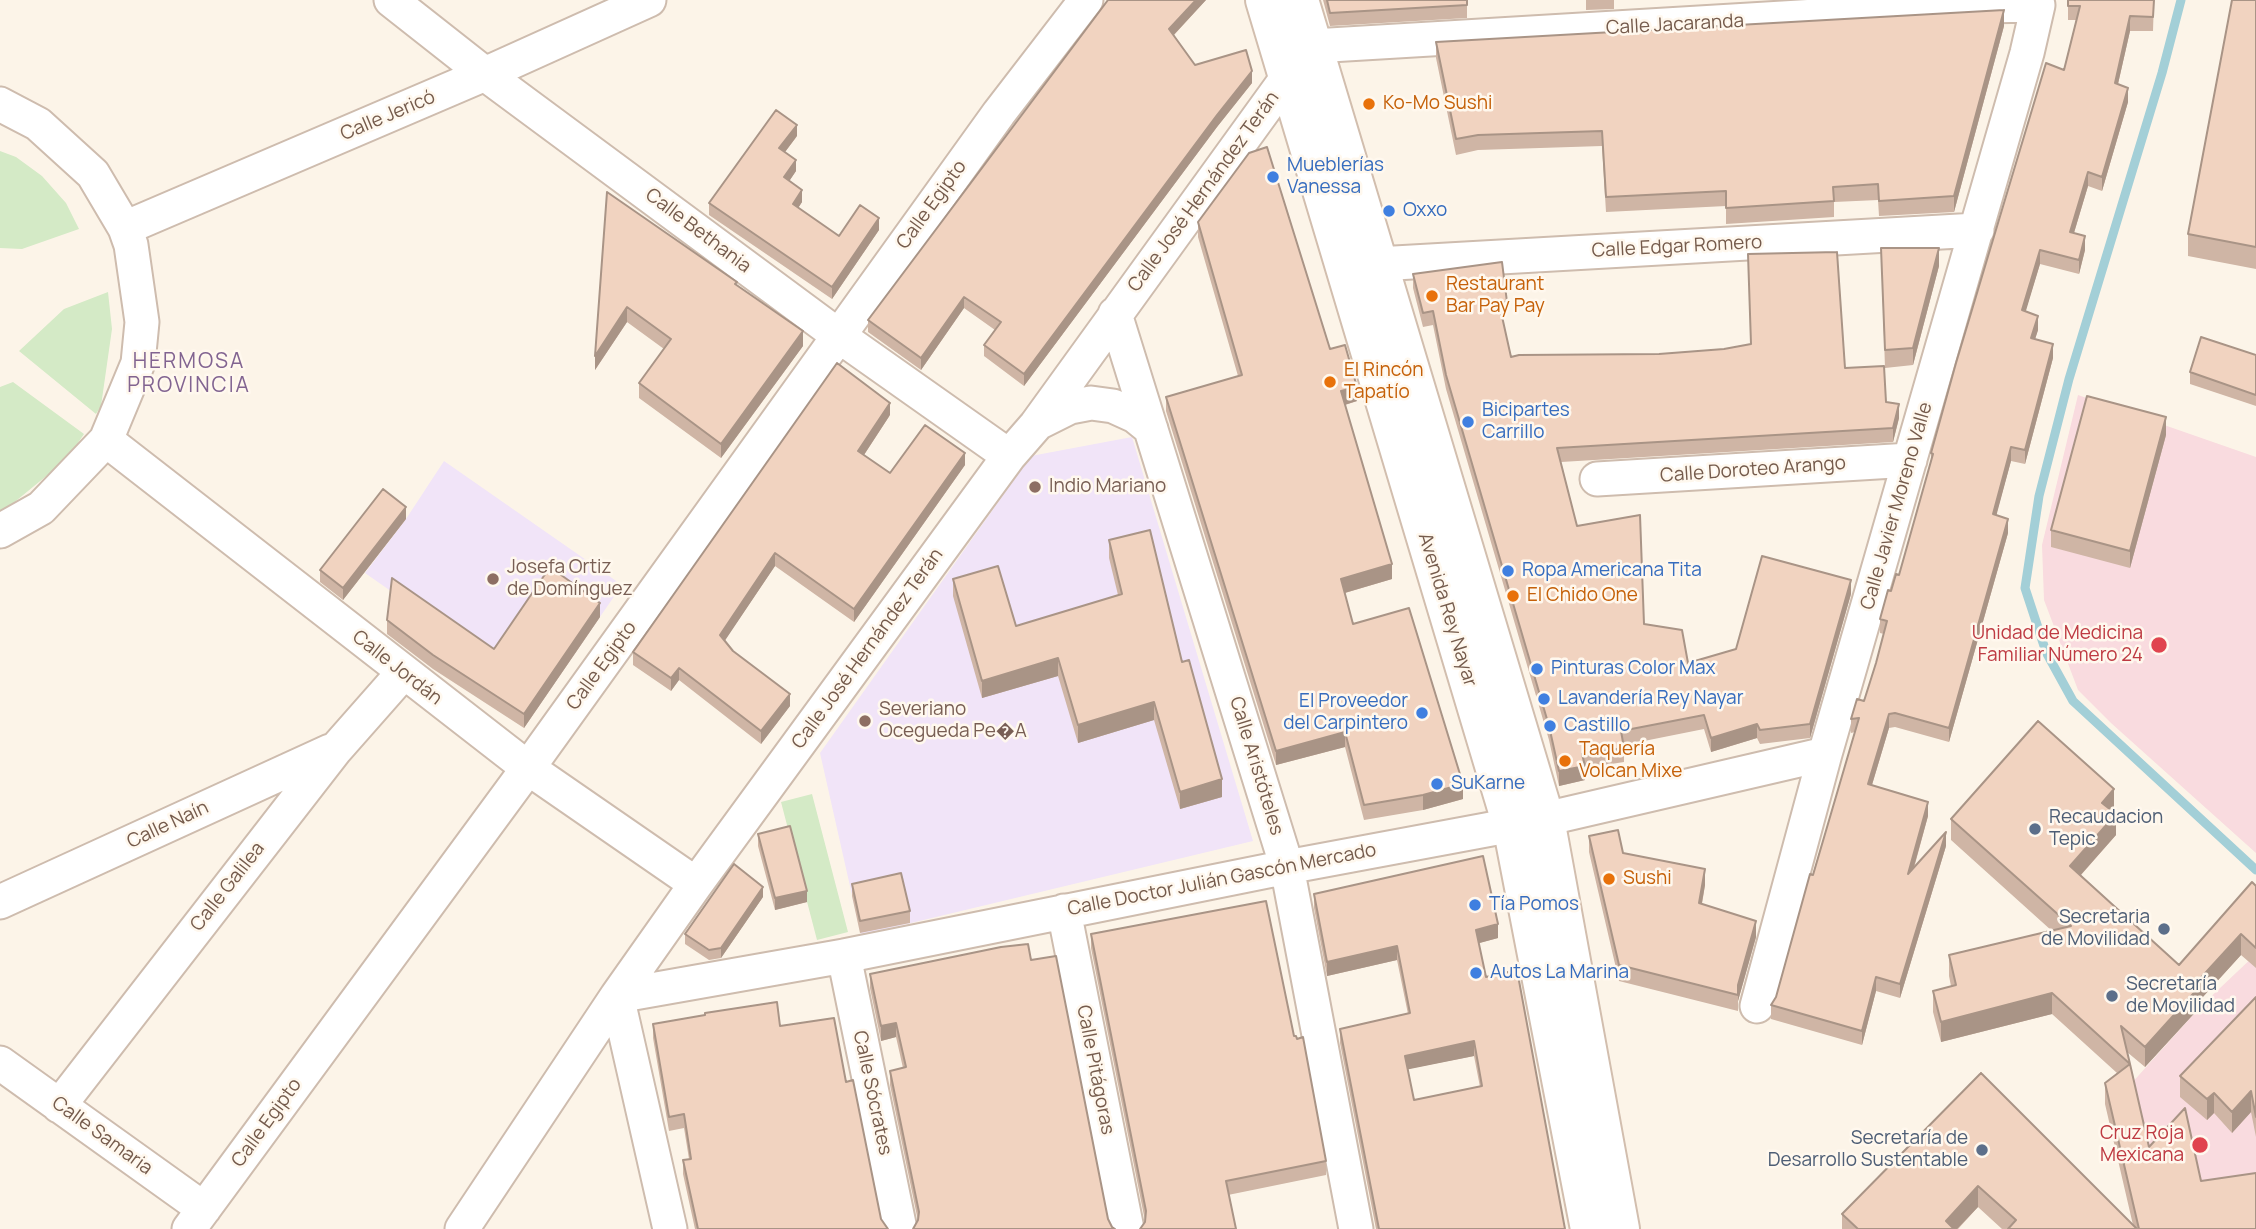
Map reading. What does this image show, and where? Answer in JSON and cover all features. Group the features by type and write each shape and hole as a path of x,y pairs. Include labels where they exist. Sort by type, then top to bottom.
{"main road":[{"name":"Avenida Rey Nayar","path":"1265,0 1287,78 1528,822 1590,1229"},
{"name":"Avenida Rey Nayar","path":"1299,0 1377,264 1528,822 1620,1229"}],"street":[{"name":"Calle Bethania","path":"391,0 485,74 839,336 1009,456"},
{"name":"Calle Jericó","path":"125,228 485,74 649,0"},
{"name":"Calle Egipto","path":"196,1219 528,768 999,113 1086,0"},
{"name":"Calle Jacaranda","path":"1313,47 1983,6 2038,5"},
{"name":"Calle Javier Moreno Valle","path":"1757,1006 1825,754 1977,230 2038,5"},
{"name":"Calle José Hernández Terán","path":"462,1229 617,996 696,884 1009,456 1036,425 1287,78"},
{"path":"0,104 38,124 93,174 125,228 131,245 142,322 138,363 106,440 41,508 0,531"},
{"name":"Calle Edgar Romero","path":"1377,264 1977,230"},
{"name":"Calle Aristóteles","path":"1115,314 1287,867 1356,1229"},
{"path":"1036,425 1052,414 1091,403 1113,406 1135,416 1151,429"},
{"name":"Calle Jordán","path":"106,440 528,768 696,884"},
{"name":"Calle Doroteo Arango","path":"1597,479 1910,460"},
{"name":"Calle Galilea","path":"59,1106 336,749 403,673"},
{"name":"Calle Naín","path":"0,902 336,749"},
{"name":"Calle Doctor Julián Gascón Mercado","path":"617,996 844,956 1287,867 1528,822 1825,754"},
{"name":"Calle Pitágoras","path":"1064,911 1127,1229"},
{"name":"Calle Sócrates","path":"844,956 900,1229"},
{"path":"617,996 670,1229"},
{"name":"Calle Samaria","path":"0,1063 59,1106 196,1219"}],"shaded area":[{"name":"Unidad de Medicina Familiar Número 24","path":"2078,395 2256,457 2256,853 2078,690 2044,600 2042,545"},
{"path":"1132,437 1253,841 861,935 820,753 1031,456"},
{"name":"Josefa Ortiz de Domínguez","path":"444,461 622,585 544,698 365,573 406,519"},
{"name":"Cruz Roja Mexicana","path":"2256,954 2256,1229 2152,1229 2130,1085 2201,1006"}],"green space":[{"path":"0,151 16,157 42,176 66,203 79,229 22,249 0,248"},
{"path":"108,292 112,329 101,406 96,414 19,351 64,309"},
{"path":"13,382 84,434 67,459 0,514 0,387"},
{"path":"812,794 848,932 817,940 781,802"}],"building":[{"path":"1108,0 1196,0 1169,29 1195,65 1246,50 1252,71 1024,374 984,345 1001,322 964,297 921,358 868,320"},
{"path":"1327,0 1467,0 1467,5 1330,13"},
{"path":"2068,0 2154,0 2153,17 2130,16 2115,83 2128,88 2102,177 2088,172 2070,232 2085,236 2079,260 2040,250 2022,310 2038,316 2031,338 2053,344 2025,450 2011,447 1993,514 2008,519 1949,728 1895,713 1889,714 1868,784 1928,802 1908,874 1946,832 1900,984 1876,977 1862,1031 1771,1005 1776,997 1810,874 1813,875 1859,718 1851,719 1857,699 1864,701 1876,663 1887,621 1880,619 1888,590 1891,591 1896,574 1899,575 1956,363 2046,63 2064,70 2080,6 2068,6"},
{"path":"2232,0 2256,0 2256,247 2188,234"},
{"path":"2004,10 1954,196 1879,201 1878,184 1833,187 1834,201 1726,208 1726,191 1606,197 1602,131 1478,135 1456,139 1436,42"},
{"path":"776,110 797,125 779,148 796,160 784,177 802,190 793,204 839,236 860,205 879,218 832,287 709,203"},
{"path":"1267,147 1330,349 1345,345 1357,387 1341,391 1392,564 1341,579 1353,624 1409,608 1463,784 1423,795 1364,805 1345,732 1276,751 1166,397 1242,375 1198,222 1249,153"},
{"path":"607,192 803,331 721,444 639,383 671,339 627,307 595,356"},
{"path":"1881,248 1939,248 1913,348 1885,350"},
{"path":"1837,252 1845,368 1884,366 1886,402 1899,404 1893,428 1557,448 1577,526 1640,515 1644,624 1682,630 1688,663 1736,649 1762,556 1851,580 1810,724 1760,730 1757,724 1711,738 1704,715 1621,731 1624,748 1582,754 1585,766 1559,771 1549,726 1446,375 1433,311 1423,313 1413,274 1502,262 1507,302 1499,303 1511,357 1659,354 1751,344 1748,254"},
{"path":"2201,337 2256,355 2256,395 2190,372"},
{"path":"837,363 890,403 858,451 890,473 925,425 965,453 854,609 775,553 720,635 733,651 790,694 761,731 679,668 671,678 633,652"},
{"path":"2087,396 2166,417 2130,551 2051,530"},
{"path":"383,489 406,507 343,588 320,570"},
{"path":"1150,530 1182,662 1189,660 1222,779 1180,792 1154,702 1078,725 1058,658 982,681 953,579 998,566 1016,626 1122,594 1109,540"},
{"path":"550,567 600,603 524,714 433,655 387,620 392,578 494,649"},
{"path":"2038,721 2114,789 2102,803 2116,814 2070,866 2179,965 2252,882 2256,886 2256,948 2241,934 2197,982 2201,985 2145,1047 2121,1026 2130,1064 2052,993 1941,1022 1933,991 1956,985 1949,955 2071,926 1951,819"},
{"path":"790,826 807,891 775,898 758,834"},
{"path":"1618,830 1623,853 1705,869 1699,903 1756,921 1738,985 1738,995 1619,965 1589,836"},
{"path":"1483,856 1498,924 1476,930 1486,977 1517,970 1565,1229 1379,1229 1340,1029 1410,1013 1397,946 1327,962 1314,894","holes":["1474,1041 1482,1086 1414,1100 1405,1056"]},
{"path":"734,864 763,887 721,948 709,950 685,934"},
{"path":"901,873 910,911 860,921 852,884"},
{"path":"1266,901 1294,1036 1297,1039 1303,1037 1326,1161 1226,1181 1236,1229 1140,1229 1145,1222 1146,1211 1091,934"},
{"path":"1028,944 1031,960 1056,956 1108,1219 1115,1229 913,1229 919,1212 890,1071 906,1067 896,1023 881,1026 870,974"},
{"path":"2256,997 2256,1117 2251,1091 2232,1112 2214,1093 2207,1099 2180,1076"},
{"path":"777,1002 780,1026 834,1018 846,1082 853,1080 881,1219 888,1229 698,1229 683,1160 691,1159 684,1114 669,1117 653,1024"},
{"path":"2130,1064 2149,1147 2185,1108 2201,1181 2256,1173 2256,1229 2139,1229 2105,1083"},
{"name":"Secretaría de Desarrollo Sustentable","path":"1981,1073 2137,1229 2008,1229 2016,1220 1978,1186 1946,1221 1954,1229 1858,1229 1842,1214"}],"waterway":[{"path":"2181,0 2162,73 2069,379 2039,496 2025,588 2046,652 2073,701 2256,870"}],"place":[{"name":"Ko-Mo Sushi","path":"1369,104"},
{"name":"Mueblerías Vanessa","path":"1273,177"},
{"name":"Oxxo","path":"1389,211"},
{"name":"Restaurant Bar Pay Pay","path":"1432,296"},
{"name":"El Rincón Tapatío","path":"1330,382"},
{"name":"Bicipartes Carrillo","path":"1468,422"},
{"name":"Indio Mariano","path":"1035,487"},
{"name":"Ropa Americana Tita","path":"1508,571"},
{"name":"Josefa Ortiz de Domínguez","path":"493,579"},
{"name":"El Chido One","path":"1513,596"},
{"name":"Unidad de Medicina Familiar Número 24","path":"2159,645"},
{"name":"Pinturas Color Max","path":"1537,669"},
{"name":"Lavandería Rey Nayar","path":"1544,699"},
{"name":"El Proveedor del Carpintero","path":"1422,713"},
{"name":"Severiano Ocegueda Pe�A","path":"865,721"},
{"name":"Castillo","path":"1550,726"},
{"name":"Taquería Volcan Mixe","path":"1565,761"},
{"name":"SuKarne","path":"1437,784"},
{"name":"Recaudacion Tepic","path":"2035,829"},
{"name":"Sushi","path":"1609,879"},
{"name":"Tía Pomos","path":"1475,905"},
{"name":"Secretaria de Movilidad","path":"2164,929"},
{"name":"Autos La Marina","path":"1476,973"},
{"name":"Secretaría de Movilidad","path":"2112,996"},
{"name":"Cruz Roja Mexicana","path":"2200,1145"},
{"name":"Secretaría de Desarrollo Sustentable","path":"1982,1150"}],"district":[{"name":"HERMOSA PROVINCIA","path":"189,374"}]}
